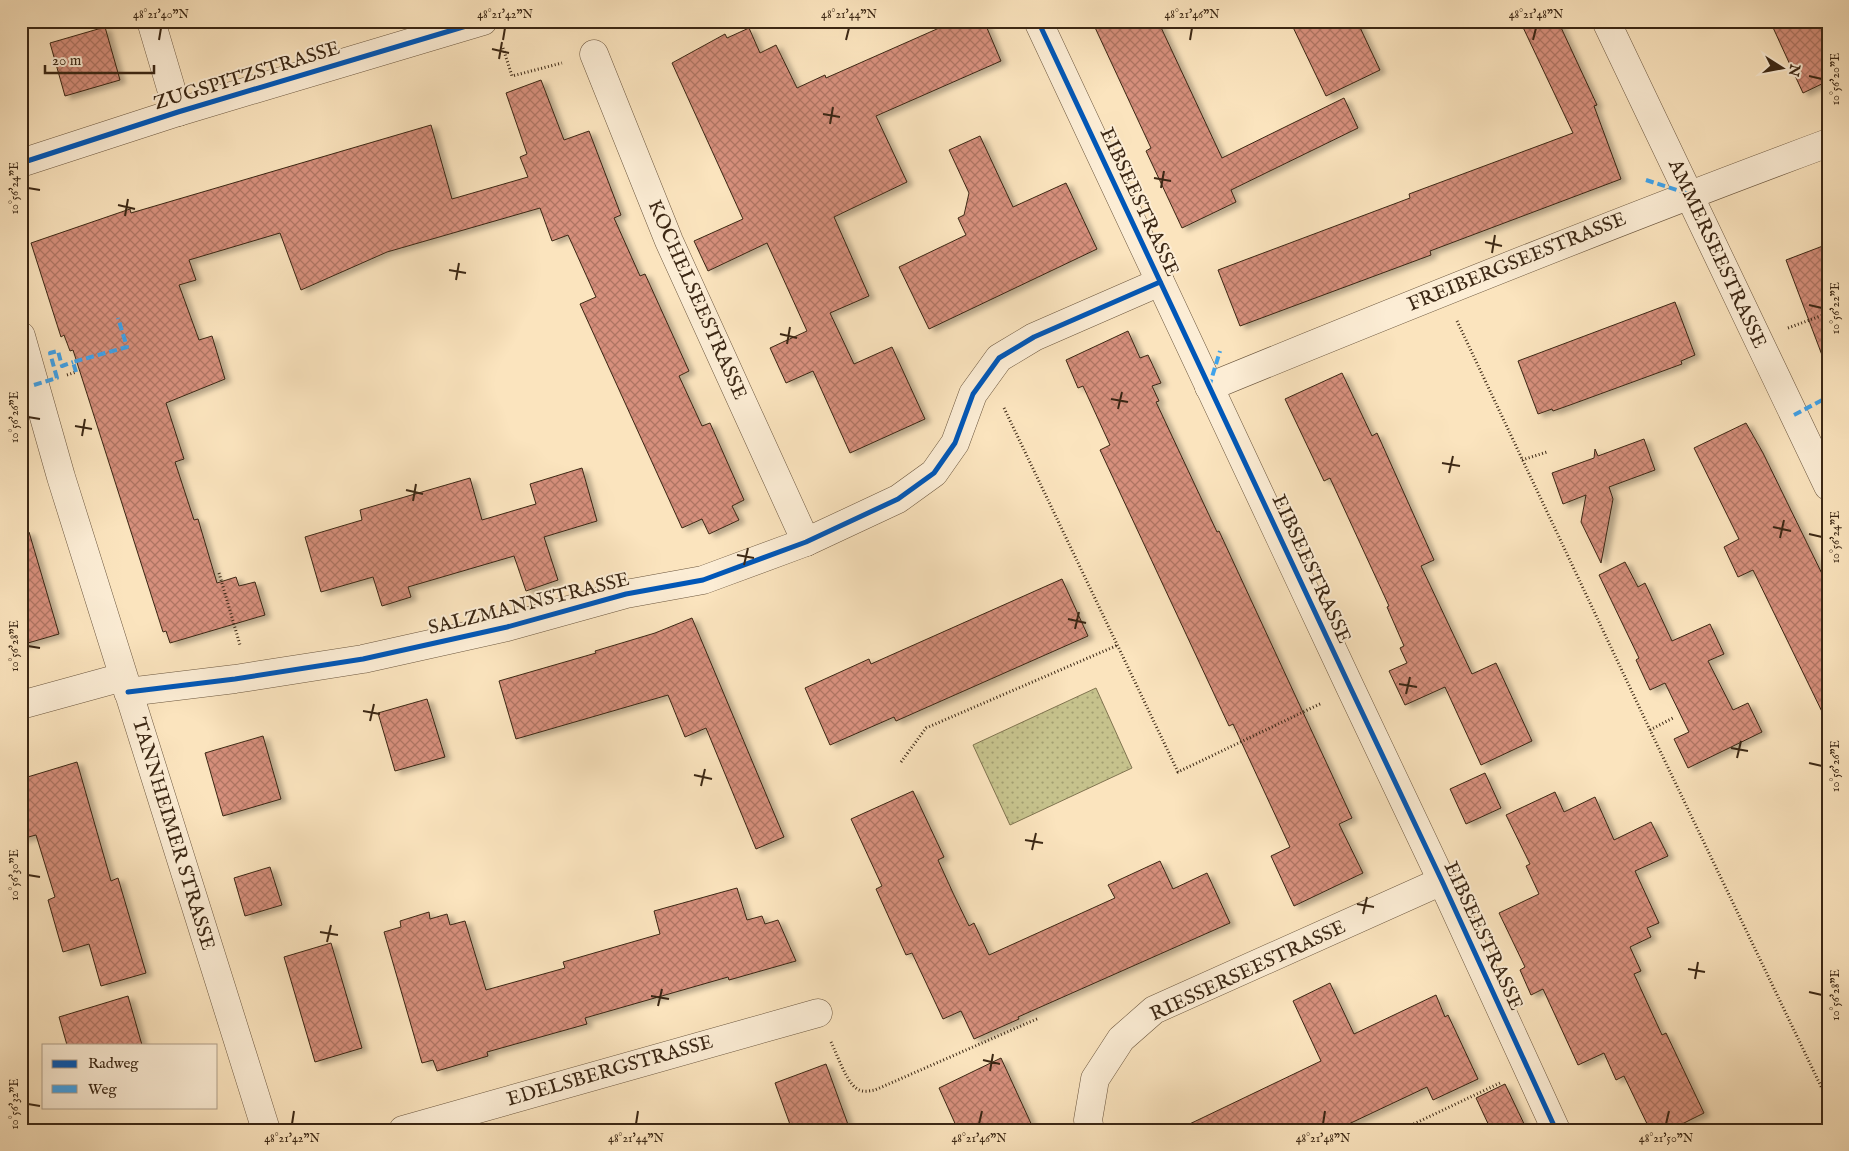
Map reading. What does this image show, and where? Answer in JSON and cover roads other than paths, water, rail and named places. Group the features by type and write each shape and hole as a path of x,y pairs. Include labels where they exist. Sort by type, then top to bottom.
{"street":[{"path":"151,21 178,112"},
{"name":"ZUGSPITZSTRASSE","path":"21,162 178,112 483,21"},
{"name":"EIBSEESTRASSE","path":"1038,21 1442,881 1556,1130"},
{"name":"AMMERSEESTRASSE","path":"1606,21 1828,486"},
{"name":"KOCHELSEESTRASSE","path":"594,54 669,241 806,542"},
{"name":"FREIBERGSEESTRASSE","path":"1209,387 1689,194 1828,143"},
{"name":"SALZMANNSTRASSE","path":"21,705 126,684 250,677 363,659 507,627 626,594 703,580 806,542 898,499 934,473 955,443 973,394 999,358 1034,336 1160,282"},
{"name":"TANNHEIMER STRASSE","path":"21,336 61,477 266,1130"},
{"name":"RIESSERSEESTRASSE","path":"1090,1130 1088,1120 1095,1079 1121,1039 1154,1010 1442,881"},
{"name":"EDELSBERGSTRASSE","path":"403,1130 818,1013"}]}
